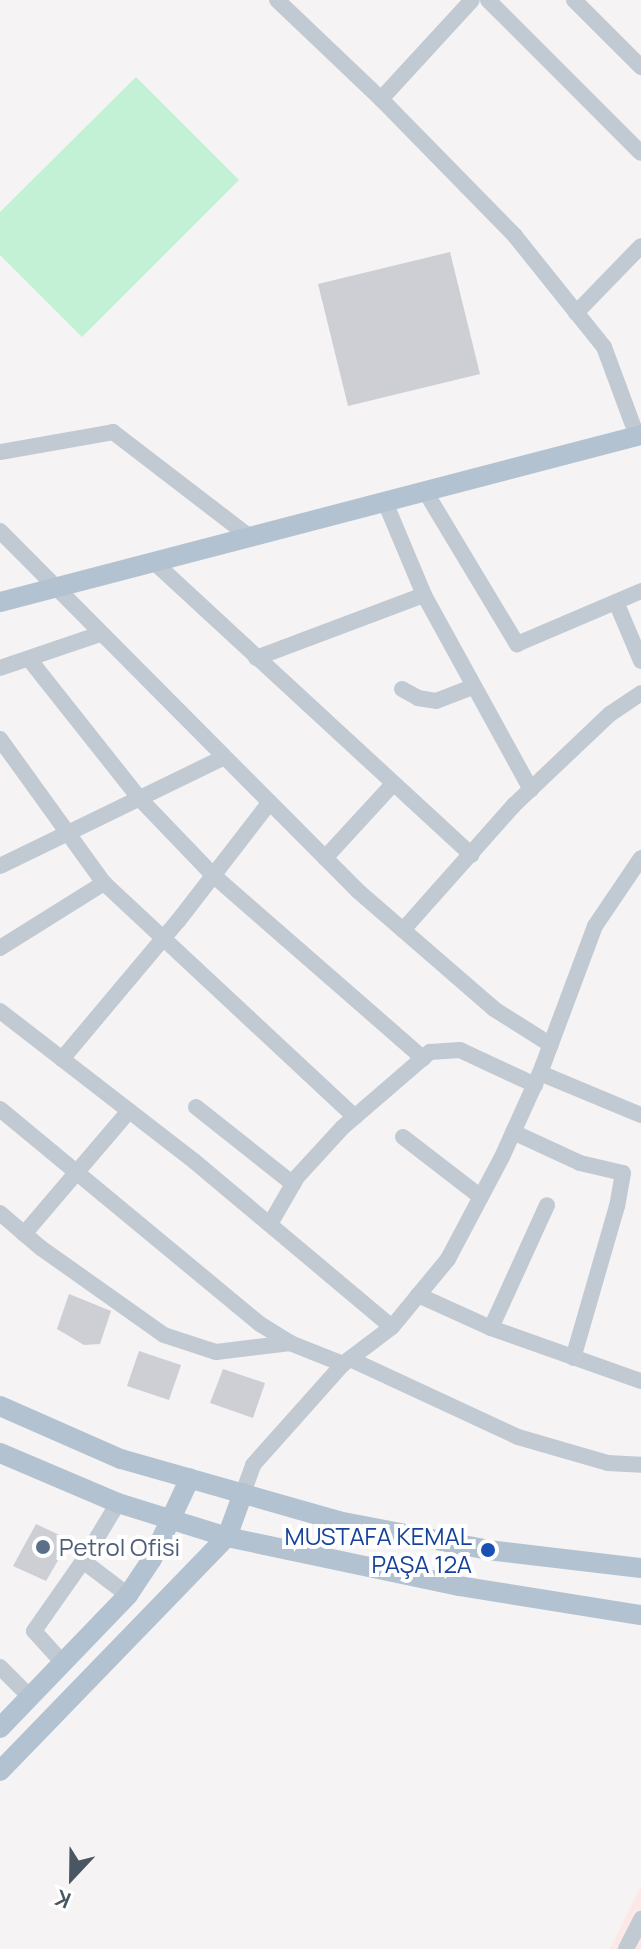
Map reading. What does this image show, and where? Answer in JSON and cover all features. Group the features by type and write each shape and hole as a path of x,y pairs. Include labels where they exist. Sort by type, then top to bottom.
{"main road":[{"path":"0,602 639,436"},
{"path":"0,1406 121,1459 338,1521 412,1537 541,1558 641,1568"},
{"path":"0,1453 118,1503 227,1537 459,1586 641,1615"},
{"path":"0,1728 128,1595 172,1520 190,1478"},
{"path":"0,1771 227,1537 243,1493"},
{"path":"612,1610 641,1626"}],"street":[{"path":"277,0 381,99 515,236 604,347 639,436"},
{"path":"381,99 472,0"},
{"path":"488,0 641,153"},
{"path":"574,0 638,60"},
{"path":"576,313 641,246"},
{"path":"0,452 113,432 250,537"},
{"path":"425,491 517,644 641,591"},
{"path":"385,502 424,595 531,790"},
{"path":"0,531 325,858 494,1009 551,1045"},
{"path":"154,562 472,855"},
{"path":"256,658 424,595"},
{"path":"616,602 641,661"},
{"path":"0,668 100,634"},
{"path":"29,659 140,799 213,875 423,1058"},
{"path":"402,689 418,698 436,701 472,687"},
{"path":"403,930 514,805 610,714 641,693"},
{"path":"0,739 104,883 355,1117"},
{"path":"0,866 224,757"},
{"path":"325,858 393,784"},
{"path":"62,1059 164,938 270,802"},
{"path":"243,1493 253,1465 346,1362 392,1327 448,1259 537,1079 595,926 641,858"},
{"path":"0,948 104,883"},
{"path":"0,1011 270,1224 392,1327"},
{"path":"270,1224 293,1184 355,1117 430,1052 460,1050 641,1115"},
{"path":"196,1107 293,1184"},
{"path":"0,1109 260,1324 290,1343 346,1362 518,1437 608,1463 641,1465"},
{"path":"24,1234 129,1111"},
{"path":"513,1132 580,1163 623,1173 617,1206 573,1358"},
{"path":"403,1137 481,1197"},
{"path":"491,1328 547,1205"},
{"path":"0,1213 24,1234 164,1335 216,1352 290,1343"},
{"path":"418,1295 491,1328 641,1381"},
{"path":"63,1663 34,1631 83,1561 118,1503"},
{"path":"83,1561 128,1595"},
{"path":"0,1667 30,1697"},
{"path":"626,1949 641,1919"}],"shaded area":[{"path":"641,1886 641,1949 610,1949"}],"green space":[{"path":"136,77 239,180 82,337 0,255 0,212"}],"building":[{"path":"450,252 480,374 348,406 318,284"},
{"path":"69,1294 111,1311 100,1344 84,1345 57,1329"},
{"path":"139,1351 181,1365 169,1400 127,1386"},
{"path":"223,1369 265,1383 253,1418 210,1403"},
{"path":"36,1524 70,1540 46,1581 13,1566"}],"place":[{"name":"Petrol Ofisi","path":"43,1547"},
{"name":"MUSTAFA KEMAL PAŞA 12A","path":"488,1550"}]}
